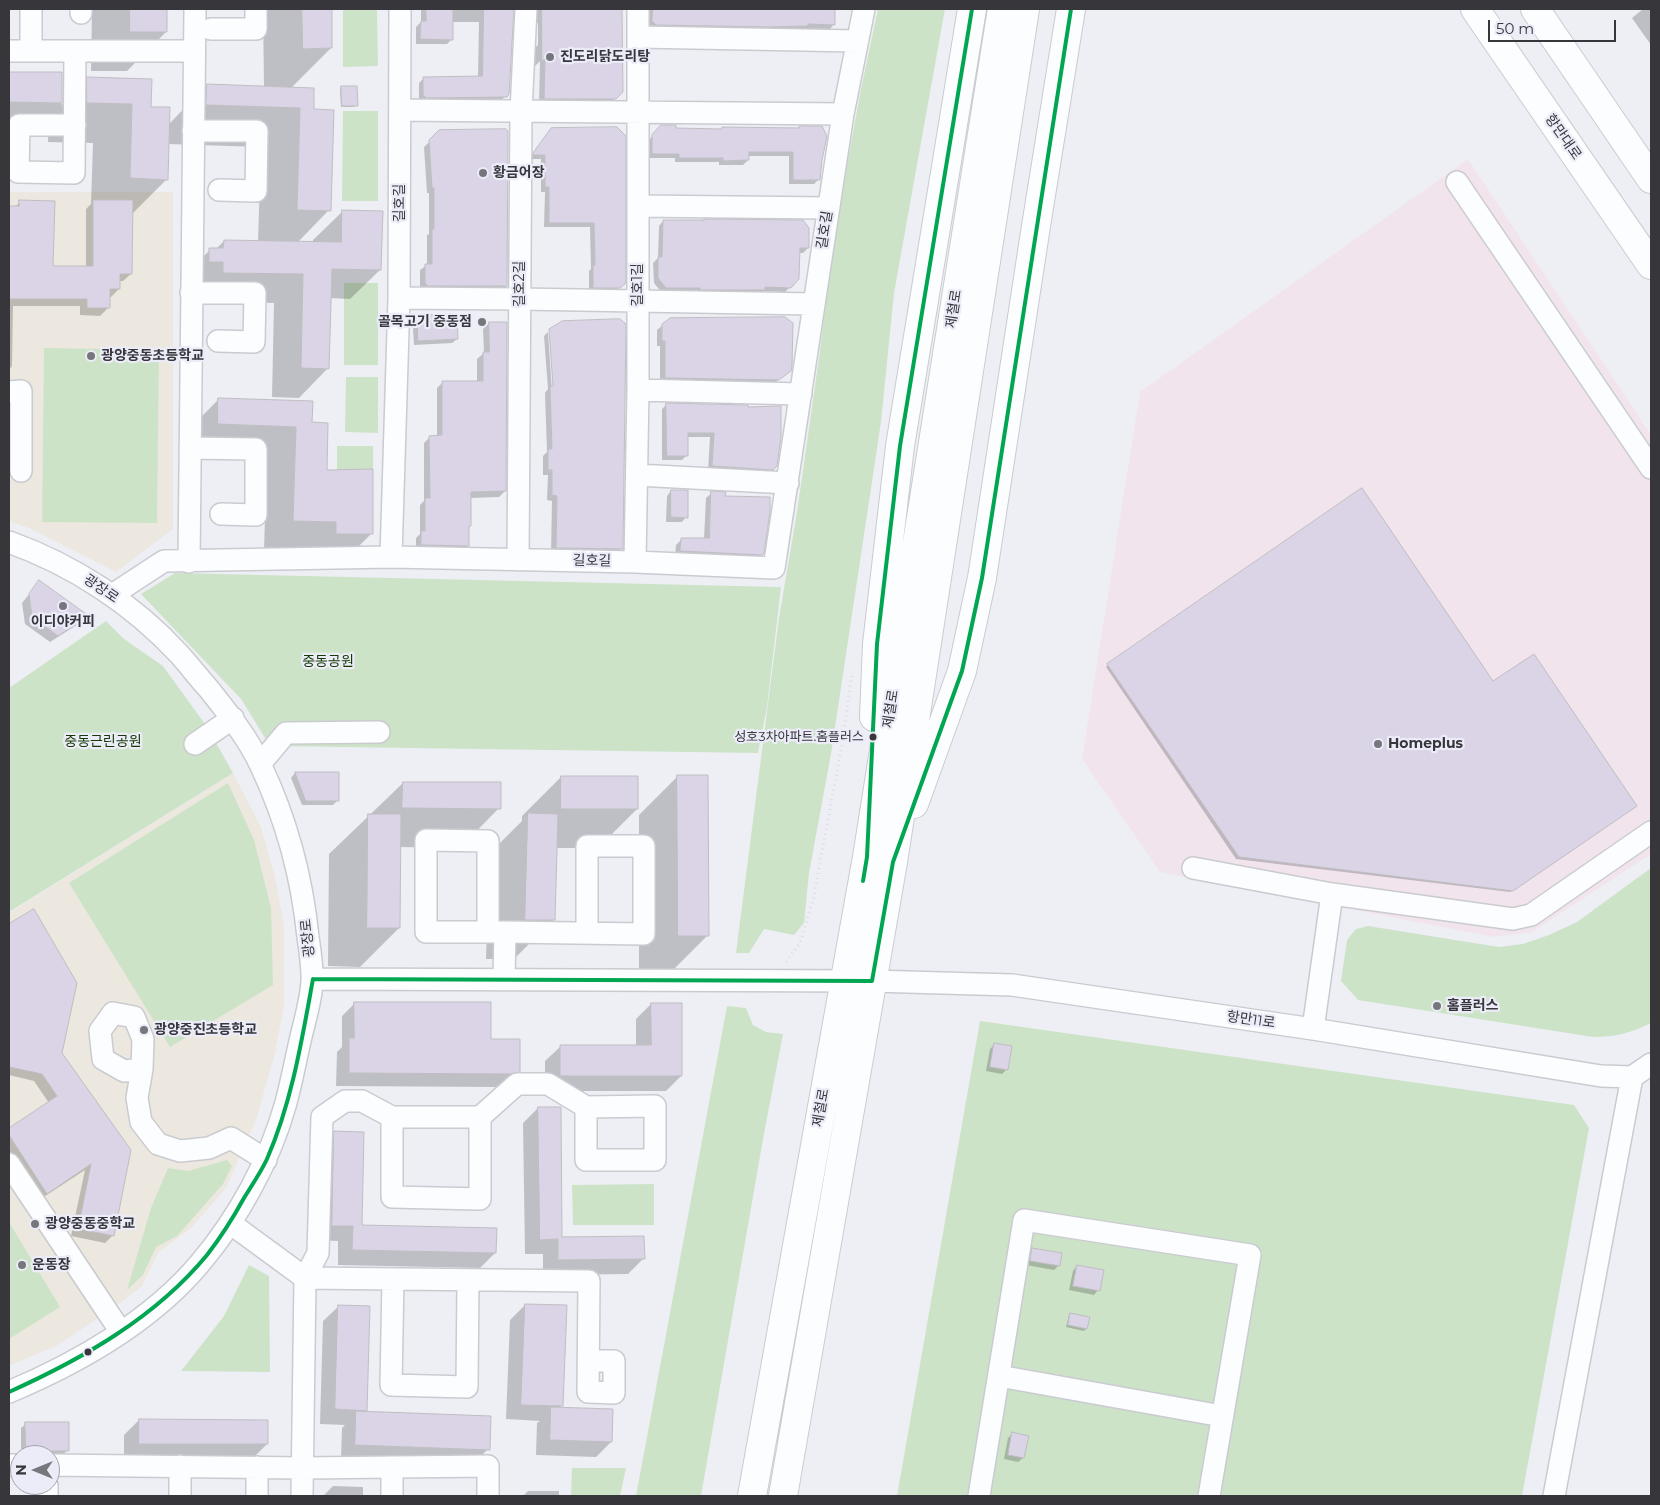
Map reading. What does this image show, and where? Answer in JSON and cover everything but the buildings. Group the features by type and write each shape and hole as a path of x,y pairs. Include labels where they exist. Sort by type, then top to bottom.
{"main road":[{"path":"880,860 877,644 900,446 972,9"},
{"name":"제철로","path":"783,1496 872,981 880,860 1002,9"},
{"name":"제철로","path":"752,1496 845,981 880,860 1025,9"},
{"path":"880,860 962,671 982,578 1071,9"},
{"name":"항만대로","path":"1475,9 1651,265"},
{"path":"1535,9 1651,179"}],"street":[{"path":"31,9 31,51"},
{"path":"189,562 195,9"},
{"path":"211,29 256,29 256,9"},
{"name":"길호길","path":"400,9 400,298 391,557 635,562 774,568 843,114 864,9"},
{"name":"길호2길","path":"518,560 521,111 526,9"},
{"name":"길호1길","path":"635,562 638,390 638,9"},
{"path":"638,37 857,41"},
{"path":"9,51 194,51"},
{"path":"75,51 75,125"},
{"path":"400,110 843,114"},
{"path":"193,131 257,131 256,191 219,190"},
{"path":"1457,182 1651,468"},
{"path":"638,206 829,208"},
{"path":"191,293 255,293 254,342 218,341"},
{"path":"400,298 520,298 814,304"},
{"path":"638,390 801,394"},
{"path":"9,392 21,392 21,471"},
{"path":"190,448 256,449 256,515 221,514"},
{"path":"637,474 788,484"},
{"name":"광장로","path":"9,542 26,548 71,570 112,595 145,622 179,654 233,718 260,764 286,825 304,901 313,978 285,1107 266,1160 230,1223 200,1263 169,1295 121,1332 71,1363 9,1392"},
{"path":"112,595 164,561 391,557"},
{"path":"195,744 233,718"},
{"path":"260,764 286,733 379,732"},
{"path":"1193,868 1332,894 1512,919 1531,915 1651,832"},
{"path":"504,980 496,932 488,841 426,840 426,932 496,932 644,934 644,846 587,846 587,933"},
{"path":"1313,1029 1332,894"},
{"name":"항만11로","path":"313,978 872,981 1012,985 1313,1029 1601,1076 1632,1077"},
{"path":"1554,1496 1632,1077 1651,1064"},
{"path":"142,1069 136,1098 141,1122 158,1144 180,1151 209,1148 231,1138 266,1160"},
{"path":"302,1496 305,1278 318,1253 322,1117 345,1101 362,1101 392,1117 480,1117 517,1084 548,1084 586,1107"},
{"path":"392,1117 392,1197 480,1199 480,1117"},
{"path":"9,1164 121,1332"},
{"path":"978,1496 1024,1220 1250,1254 1209,1496"},
{"path":"230,1223 305,1278 589,1281 588,1361"},
{"path":"393,1279 392,1385 466,1386 468,1280"},
{"path":"999,1376 1222,1416"},
{"path":"60,1465 302,1468 488,1466 488,1496"},
{"path":"180,1466 180,1496"},
{"path":"257,1467 257,1496"},
{"path":"392,1467 392,1496"}],"shaded area":[{"path":"1468,159 1651,435 1651,854 1532,932 1493,937 1160,872 1082,759 1140,392"},
{"name":"광양중동초등학교","path":"9,192 173,192 173,529 116,572 31,529 9,521"},
{"name":"광양중진초등학교","path":"233,773 261,827 275,877 284,926 284,1006 275,1053 256,1120 226,1188 191,1228 158,1253 142,1286 115,1307 56,1346 9,1366 9,913"}],"green space":[{"path":"343,9 377,9 378,66 343,67"},
{"path":"878,9 945,9 894,293 881,422 831,754 809,873 804,923 794,935 764,929 749,953 736,953 779,618 797,512 835,230"},
{"path":"343,111 378,111 378,201 342,201"},
{"path":"344,283 378,283 378,365 344,365"},
{"path":"44,348 159,350 157,523 42,522"},
{"path":"346,377 378,377 378,433 345,432"},
{"path":"337,446 373,446 373,469 337,470"},
{"name":"중동공원","path":"175,573 781,587 767,707 758,753 270,746 241,699 141,594"},
{"name":"중동근린공원","path":"106,621 124,639 163,666 207,727 233,773 9,912 9,688"},
{"path":"228,783 254,840 271,908 273,985 170,1047 69,883"},
{"path":"1651,868 1651,1023 1623,1034 1593,1037 1358,1000 1341,981 1347,940 1356,929 1368,926 1499,947 1523,944 1577,922"},
{"path":"727,1006 746,1008 753,1025 766,1032 783,1034 701,1496 636,1496"},
{"path":"980,1021 1574,1105 1589,1128 1522,1496 897,1496"},
{"path":"227,1160 232,1166 223,1184 177,1236 156,1247 143,1275 127,1290 151,1208 168,1168 188,1171"},
{"path":"654,1184 654,1225 573,1225 572,1185"},
{"name":"운동장","path":"9,1222 60,1307 9,1339"},
{"path":"249,1265 269,1276 270,1372 181,1371 224,1316"},
{"path":"572,1468 626,1468 620,1496 571,1496"}],"transit line":[{"path":"863,881 867,857 877,644 900,446 972,9"},
{"path":"313,979 872,981 893,862 962,671 982,578 1071,9"},
{"path":"9,1392 63,1366 116,1335 141,1317 187,1278 207,1255 262,1169 276,1137 290,1093 313,979"}],"place":[{"name":"진도리닭도리탕","path":"550,57"},
{"name":"황금어장","path":"483,173"},
{"name":"골목고기 중동점","path":"482,322"},
{"name":"광양중동초등학교","path":"91,356"},
{"name":"이디야커피","path":"63,606"},
{"name":"성호3차아파트.홈플러스","path":"873,737"},
{"name":"Homeplus","path":"1378,744"},
{"name":"홈플러스","path":"1437,1006"},
{"name":"광양중진초등학교","path":"144,1030"},
{"name":"광양중동중학교","path":"35,1224"},
{"name":"운동장","path":"22,1265"}]}
